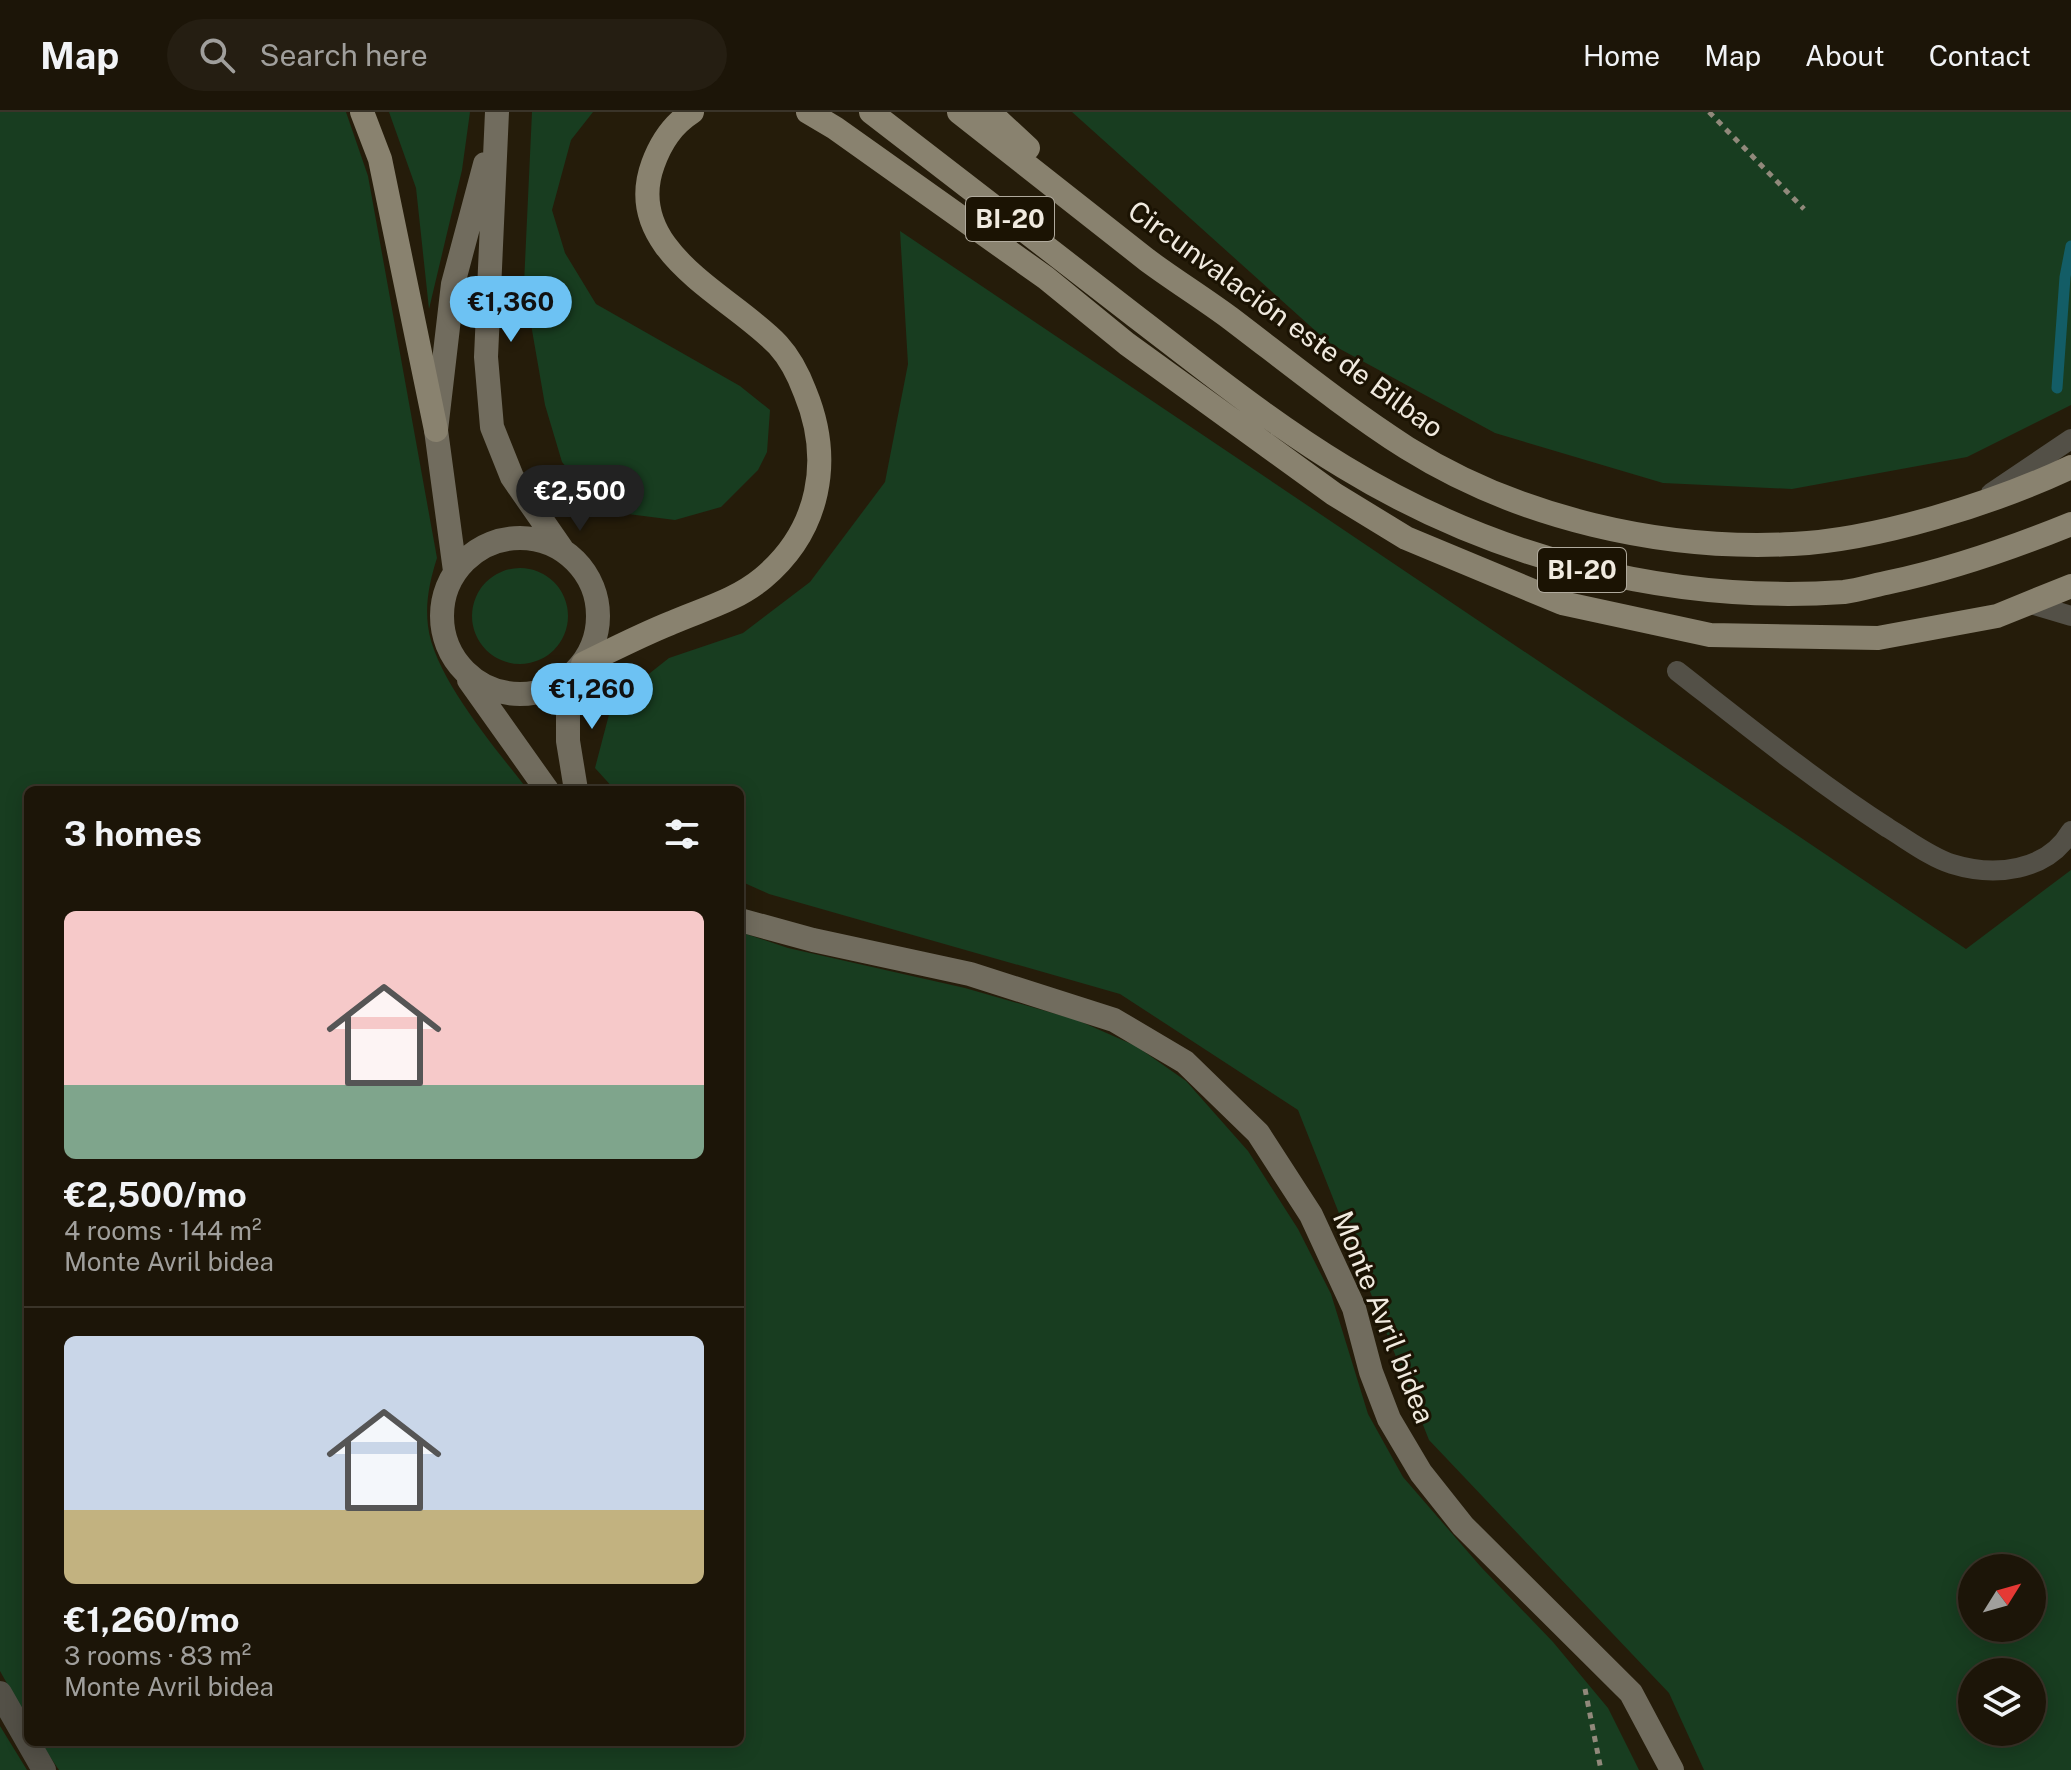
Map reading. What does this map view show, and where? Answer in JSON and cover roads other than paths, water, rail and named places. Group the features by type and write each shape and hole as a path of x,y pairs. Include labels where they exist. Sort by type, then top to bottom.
{"main road":[{"path":"362,112 380,159 436,430"},
{"path":"576,671 670,623 729,601 762,578 790,550 813,510 820,481 818,429 800,379 779,346 679,263 658,232 649,211 646,190 661,144 679,121 692,112"},
{"path":"808,112 1046,278 1127,344 1334,494 1406,538 1562,603 1710,635 1878,638 1997,616 2071,586"},
{"name":"BI-20","path":"871,112 1254,408 1345,468 1434,516 1543,559 1592,572 1682,587 1846,592 1927,574 2011,548 2071,524"},
{"name":"Circunvalación este de Bilbao","path":"959,112 1150,262 1408,449 1485,489 1546,512 1657,538 1793,544 1872,534 1975,504 2042,481 2071,467"},
{"path":"989,112 1150,262"},
{"path":"1046,278 1149,327"}],"street":[{"path":"455,571 436,430 453,284 496,121"},
{"path":"459,665 474,680 491,689 511,694 531,694 551,689 576,671 593,645 598,624 598,602 579,564 563,550 512,477 492,427 486,357 496,121"},
{"path":"544,786 459,665 442,629 441,609 455,571 477,550 505,539 525,537 545,541 563,550"},
{"path":"575,786 568,741 576,671"},
{"name":"Monte Avril bidea","path":"744,921 999,983 1114,1020 1185,1062 1258,1133 1311,1215 1354,1308 1371,1372 1389,1419 1421,1473 1463,1526 1631,1693 1672,1770"},
{"path":"0,1693 24,1735"},
{"path":"30,1746 44,1770"}],"lane":[{"path":"1975,504 2071,439"},
{"path":"2031,604 2071,616"},
{"path":"1677,671 1864,812 1950,863 1991,873 2027,867 2063,845 2071,831"}],"waterway":[{"path":"2057,388 2065,277 2071,246"}]}
